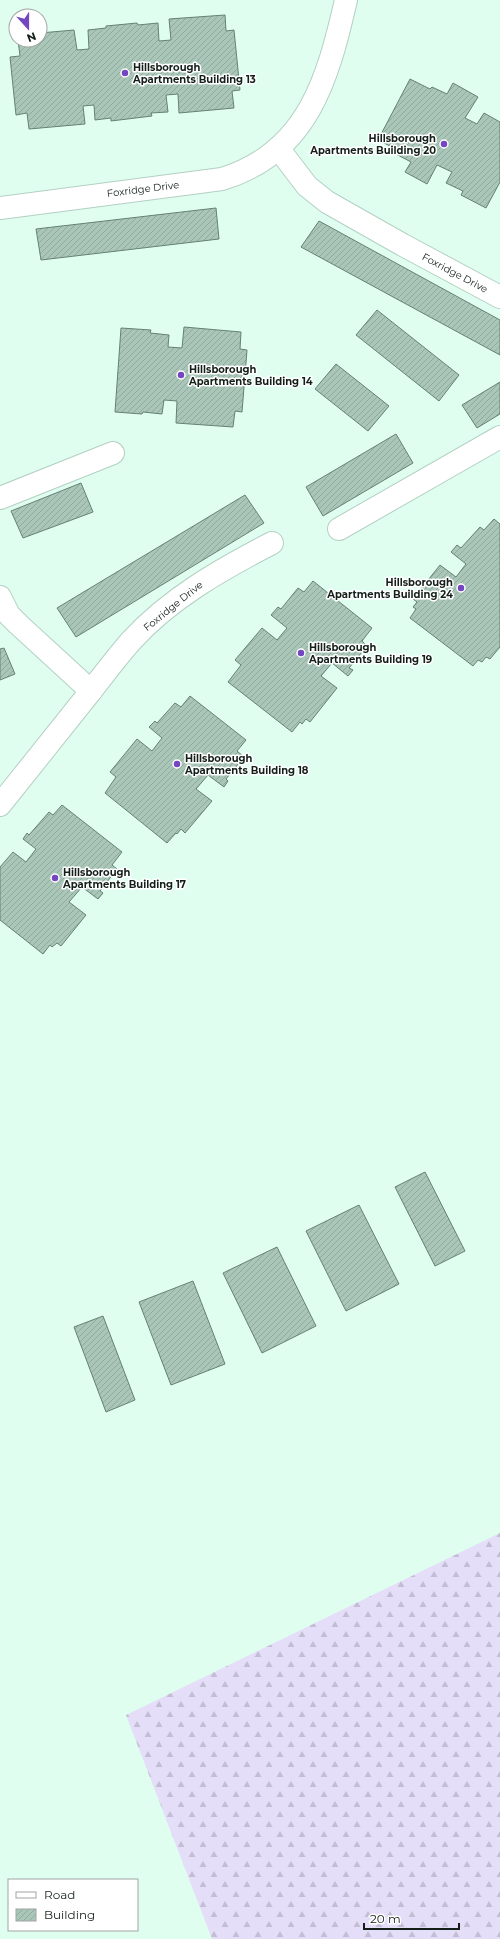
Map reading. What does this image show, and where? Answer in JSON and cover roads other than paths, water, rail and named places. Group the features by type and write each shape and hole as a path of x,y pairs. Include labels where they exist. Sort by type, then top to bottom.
{"street":[{"name":"Foxridge Drive","path":"0,208 222,179 246,171 256,165 278,148 300,122 322,85 334,53 346,0"},
{"name":"Foxridge Drive","path":"278,148 308,186 327,202 500,297"},
{"path":"339,529 500,437"},
{"path":"0,498 114,453"},
{"name":"Foxridge Drive","path":"0,805 131,641 154,619 202,582 272,543"},
{"path":"0,597 13,619 91,691"}],"place":[{"name":"Hillsborough Apartments Building 13","path":"125,73"},
{"name":"Hillsborough Apartments Building 20","path":"444,144"},
{"name":"Hillsborough Apartments Building 14","path":"181,375"},
{"name":"Hillsborough Apartments Building 24","path":"461,588"},
{"name":"Hillsborough Apartments Building 19","path":"301,653"},
{"name":"Hillsborough Apartments Building 18","path":"177,764"},
{"name":"Hillsborough Apartments Building 17","path":"55,878"}]}
